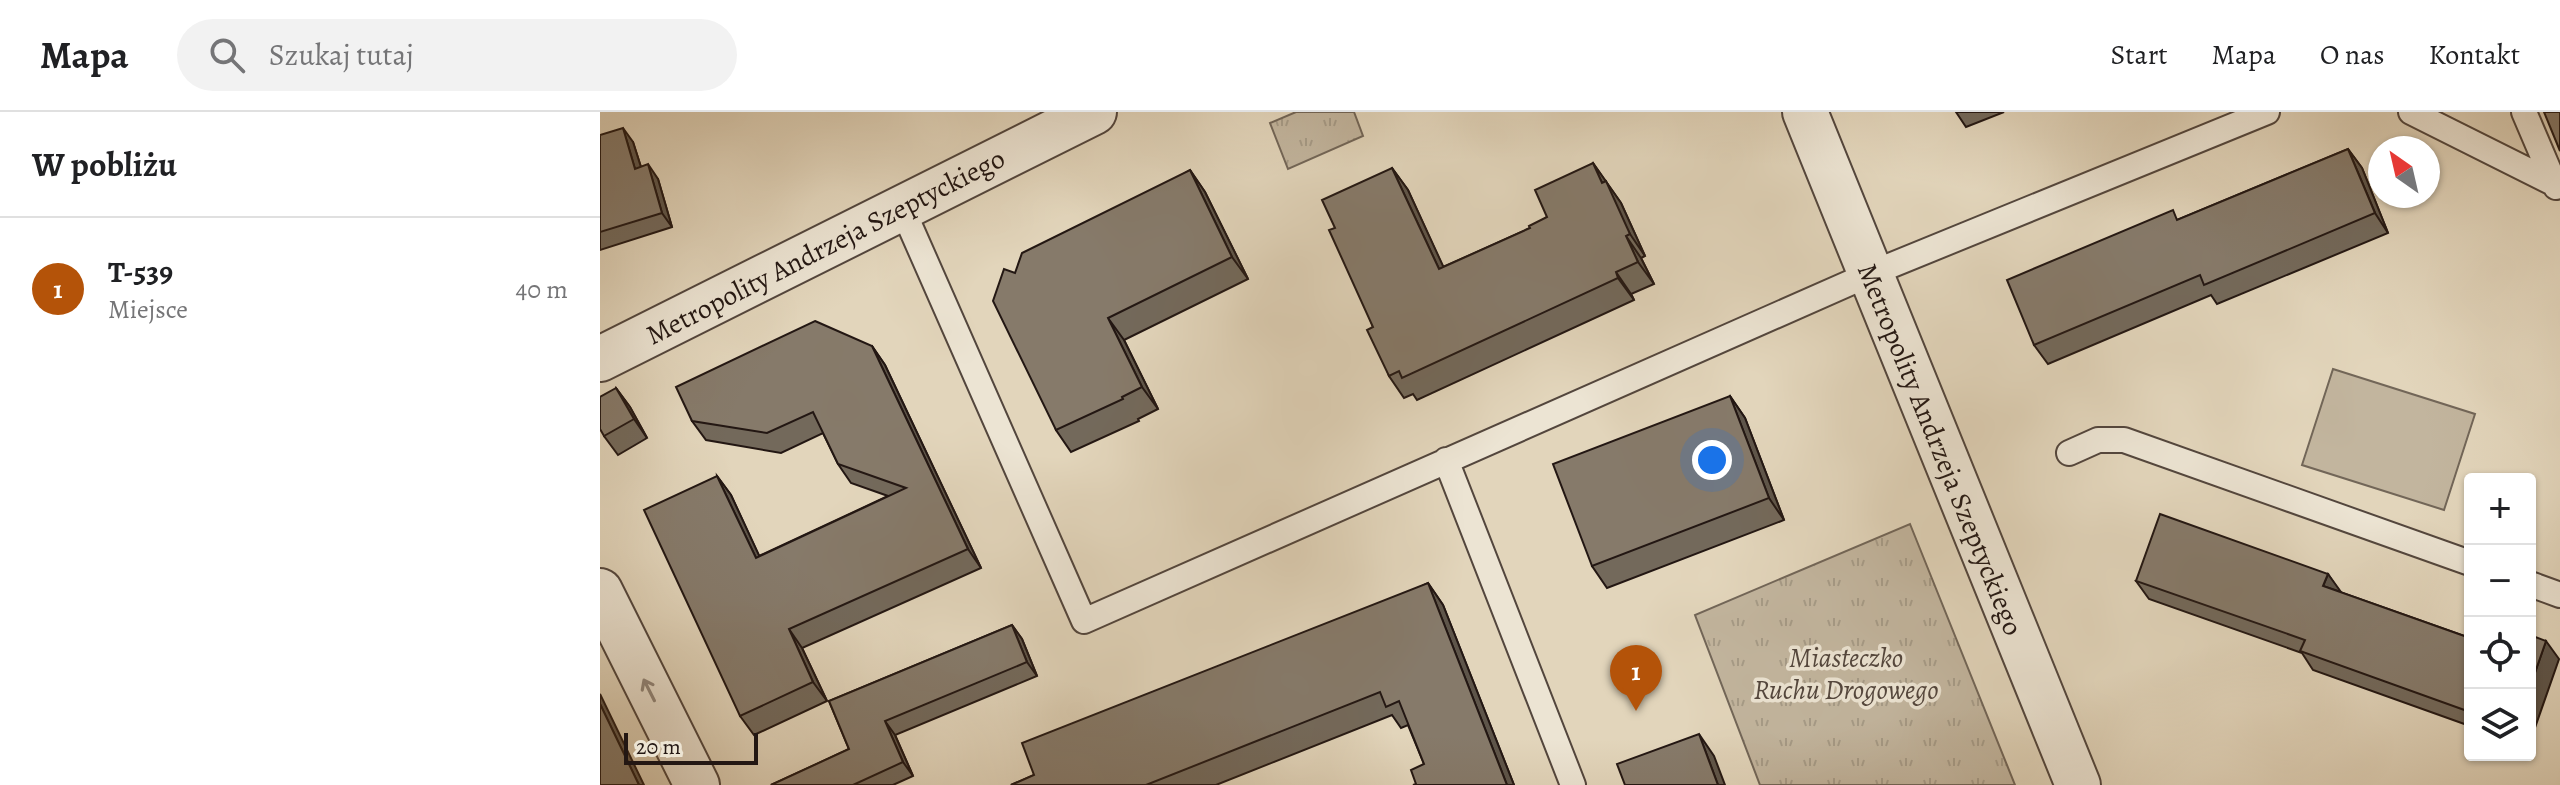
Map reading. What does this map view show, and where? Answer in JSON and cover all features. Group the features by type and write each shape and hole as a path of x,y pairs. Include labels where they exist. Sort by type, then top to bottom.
{"street":[{"name":"Metropolity Andrzeja Szeptyckiego","path":"600,359 1094,112"},
{"name":"Metropolity Andrzeja Szeptyckiego","path":"1805,112 2078,785"},
{"path":"600,591 697,785"}],"lane":[{"path":"902,208 1084,621 1870,274 2267,112"},
{"path":"2411,112 2558,188"},
{"path":"2524,112 2558,188"},
{"path":"2069,453 2098,440 2124,440 2464,561"},
{"path":"1446,460 1573,785"},
{"path":"2536,586 2560,595"}],"green space":[{"path":"1296,112 1354,112 1363,136 1288,169 1270,123"},
{"path":"2333,369 2475,414 2444,510 2302,465"},
{"name":"Miasteczko Ruchu Drogowego","path":"1910,524 2015,785 1760,785 1695,615"}],"building":[{"path":"2544,112 2560,112 2560,151"},
{"path":"623,128 635,169 648,164 662,213 600,232 600,135"},
{"path":"2348,149 2368,196 2368,208 2373,208 2375,213 2204,285 2200,275 2034,345 2007,280 2173,210 2177,220"},
{"path":"1593,163 1602,183 1606,181 1630,234 1626,236 1638,262 1616,272 1618,278 1402,378 1399,371 1389,376 1367,330 1373,327 1329,230 1335,228 1322,200 1392,168 1439,269 1530,228 1547,217 1535,190"},
{"path":"1190,170 1232,257 1108,318 1142,387 1056,430 993,301 1004,269 1015,273 1022,253"},
{"path":"815,321 872,346 968,549 789,629 813,682 740,716 644,510 717,476 756,558 906,488 838,464 813,412 767,433 692,421 676,387"},
{"path":"616,388 634,419 604,436 600,429 600,397"},
{"path":"1730,396 1769,498 1592,566 1553,464"},
{"path":"2160,514 2328,574 2323,586 2464,636 2464,710 2300,651 2305,640 2136,581"},
{"path":"1428,583 1507,785 1413,785 1416,784 1411,770 1424,764 1399,701 1386,707 1380,692 1146,785 1011,785 1034,775 1022,743"},
{"path":"1012,625 1027,662 885,721 903,762 853,785 771,785 849,749 829,701"},
{"path":"2536,637 2546,641 2536,670"},
{"path":"600,704 639,785 600,785"},
{"path":"1699,734 1718,785 1625,785 1617,764"}],"place":[{"name":"T-539","path":"1636,711"}]}
